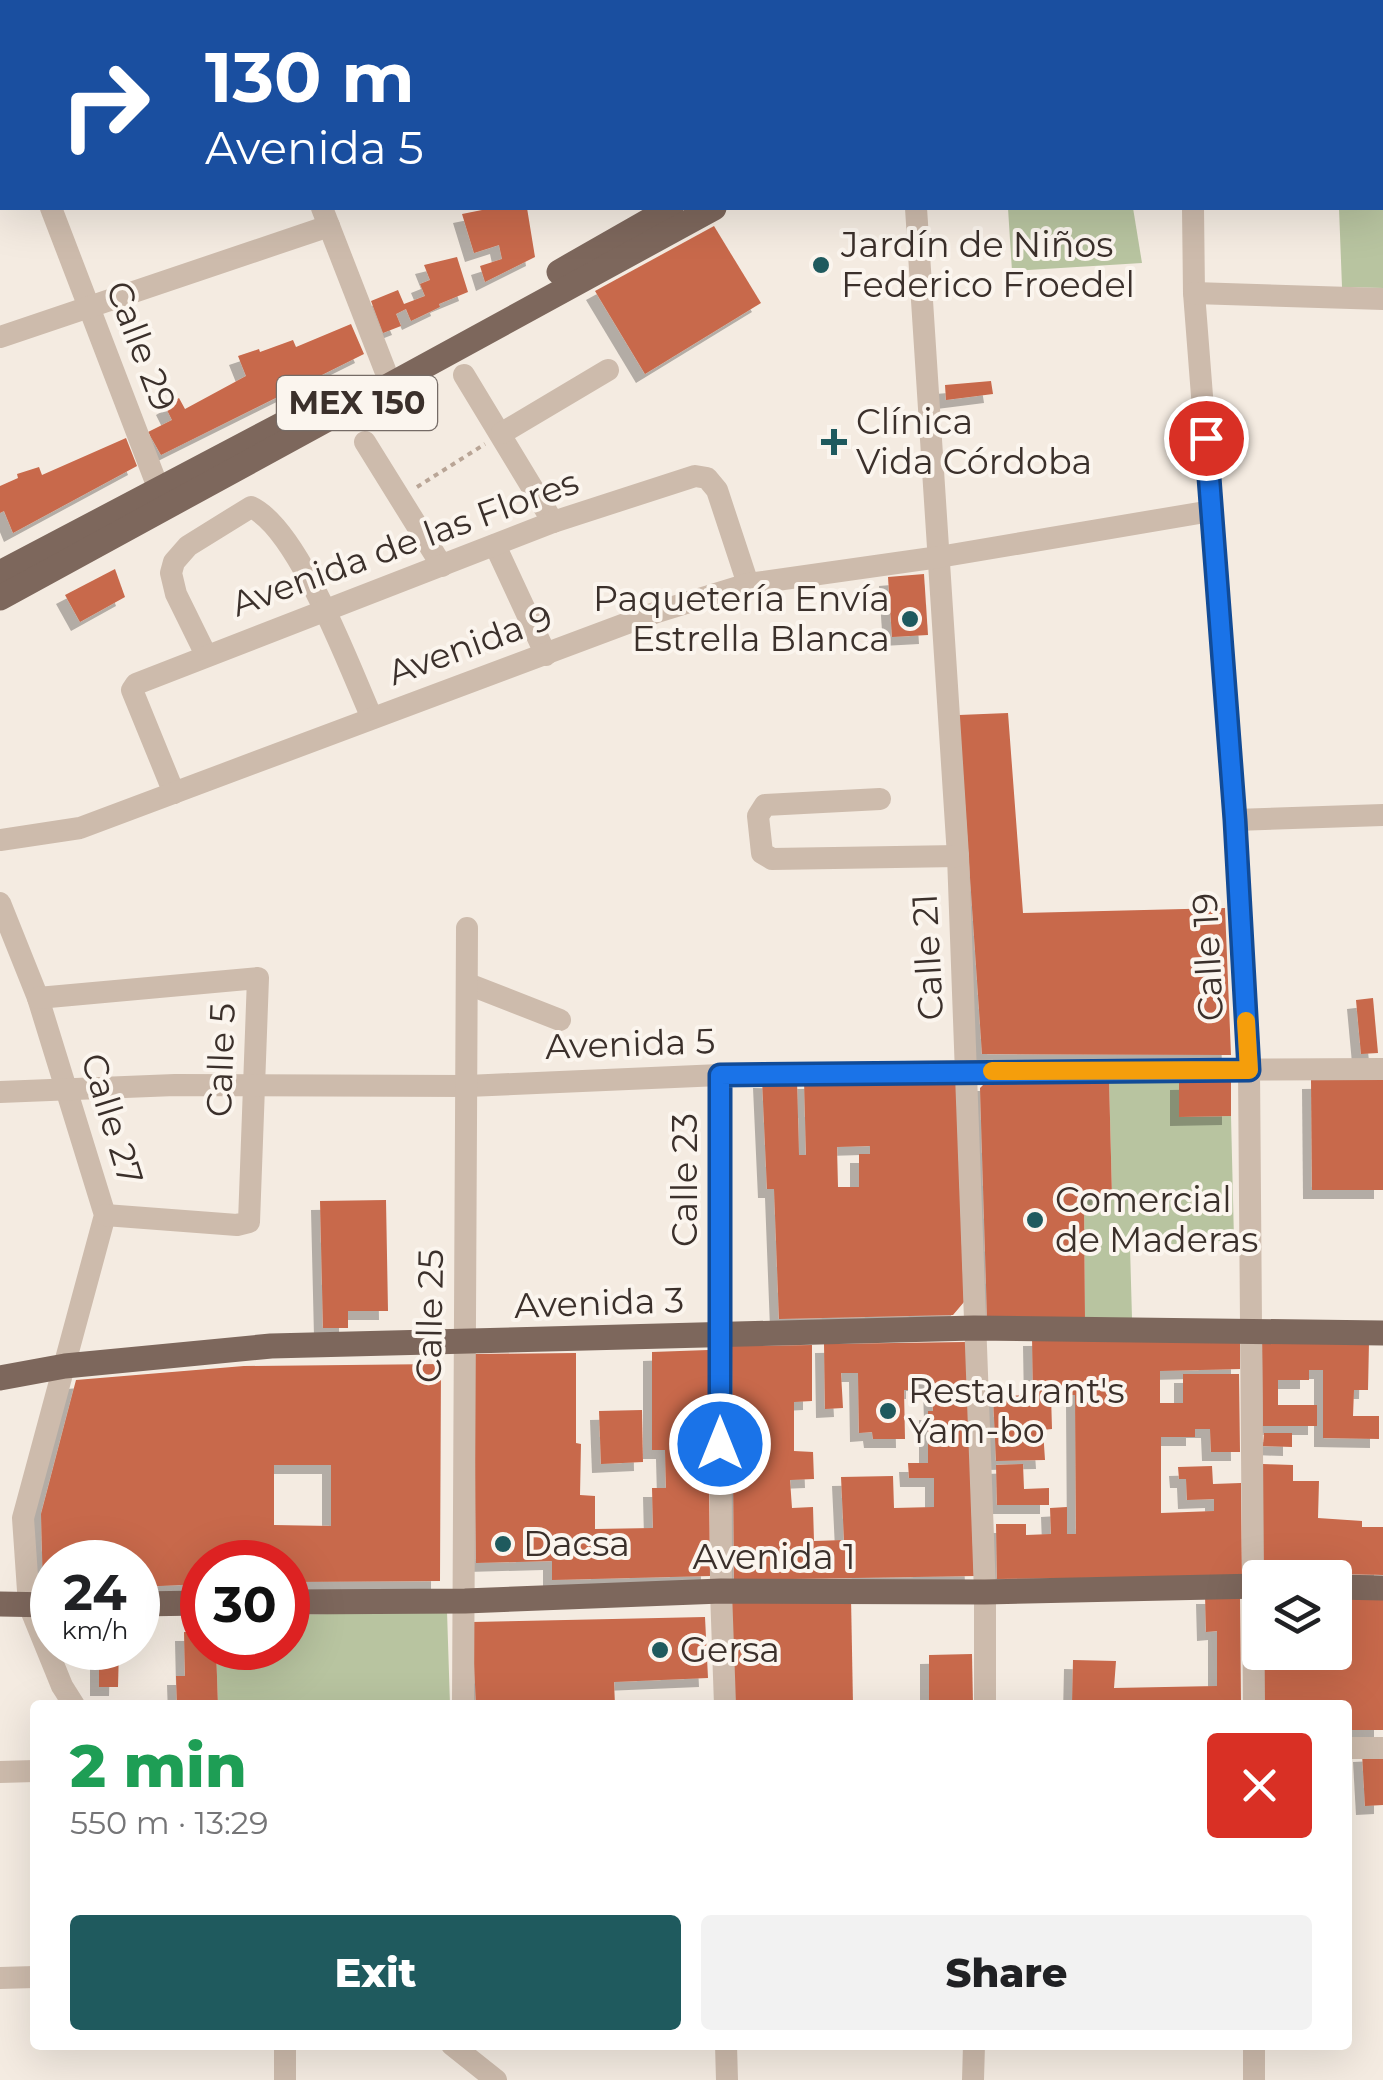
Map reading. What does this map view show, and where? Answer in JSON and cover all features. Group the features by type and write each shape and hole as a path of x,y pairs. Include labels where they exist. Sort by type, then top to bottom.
{"main road":[{"name":"MEX 150","path":"0,573 162,498 638,237 670,210"},
{"name":"MEX 150","path":"0,598 162,498 385,370 638,237 709,210"},
{"name":"Avenida 3","path":"0,1378 64,1366 271,1346 974,1328 1383,1333"},
{"name":"Avenida 1","path":"310,1602 721,1590 985,1592 1242,1586"},
{"path":"1352,1588 1383,1588"},
{"path":"0,1604 30,1605"}],"street":[{"name":"Calle 29","path":"52,210 162,498"},
{"name":"Calle 21","path":"916,210 968,1071 985,1700"},
{"name":"Calle 19","path":"1193,210 1194,293 1235,820 1249,1070 1256,1560"},
{"path":"0,338 326,217 385,370"},
{"path":"1194,293 1383,299"},
{"path":"502,433 608,370"},
{"path":"464,375 554,522"},
{"path":"365,442 442,566"},
{"name":"Avenida de las Flores","path":"174,794 132,690 136,684 554,522 702,477 712,482 716,490 748,584"},
{"path":"206,654 176,594 171,574 174,562 188,546 251,507 260,511 282,536 325,610 372,718"},
{"name":"Avenida 9","path":"0,840 80,828 657,612 748,584 939,558 1211,511"},
{"path":"495,546 546,655"},
{"path":"880,799 765,804 758,816 762,853 772,859 958,856"},
{"path":"1235,820 1383,815"},
{"name":"Calle 27","path":"0,904 38,998 105,1215 24,1518 30,1549"},
{"name":"Calle 25","path":"463,1700 467,928"},
{"name":"Calle 5","path":"38,998 258,978 249,1222 237,1225 105,1215"},
{"path":"468,984 560,1020"},
{"name":"Avenida 5","path":"0,1092 256,1085 468,1086 720,1075 968,1071 1383,1070"},
{"name":"Calle 23","path":"720,1075 721,1590 726,1700"},
{"name":"Calle 27","path":"58,1670 71,1700"},
{"name":"Calle 19","path":"1254,1700 1255,1670"},
{"path":"1352,1748 1383,1748"},
{"path":"0,1772 30,1771"},
{"path":"0,1978 30,1978"},
{"path":"285,2080 286,2050"},
{"path":"458,2050 496,2080"},
{"path":"726,2050 727,2080"},
{"path":"973,2080 974,2050"},
{"path":"1254,2050 1254,2080"}],"path":[{"path":"401,498 502,433"}],"green space":[{"path":"1008,210 1133,210 1142,263 1012,271"},
{"path":"1339,210 1383,210 1383,288 1342,287"},
{"path":"1109,1079 1179,1081 1179,1117 1231,1116 1234,1240 1130,1247 1132,1318 1085,1318 1084,1196 1112,1196"},
{"path":"447,1611 450,1700 218,1700 217,1670 310,1670 310,1614"}],"building":[{"path":"527,210 535,257 485,282 480,266 502,259 499,245 474,253 462,214"},
{"path":"714,226 761,303 645,374 595,291"},
{"path":"457,257 468,292 411,321 406,309 396,314 401,326 383,333 371,301 398,290 404,304 425,296 420,284 430,280 424,265"},
{"path":"351,324 364,354 161,455 148,432 172,420 165,406 179,398 185,409 246,376 238,356 293,340 296,347"},
{"path":"991,381 993,394 946,400 945,385"},
{"path":"126,438 137,466 13,533 4,511 0,513 0,486 18,478 17,474 39,467 42,475"},
{"path":"115,569 125,597 80,622 65,595"},
{"path":"924,574 928,635 892,637 888,577"},
{"path":"1008,713 1023,913 1225,908 1231,1055 982,1054 959,715"},
{"path":"1373,998 1378,1053 1361,1054 1356,1000"},
{"path":"762,1079 797,1080 799,1155 806,1155 804,1080 956,1079 964,1302 953,1315 779,1319 774,1189 767,1189","holes":["870,1146 870,1154 859,1154 859,1187 838,1187 837,1147"]},
{"path":"1109,1079 1112,1196 1084,1196 1085,1318 987,1317 980,1088 986,1082"},
{"path":"1383,1079 1383,1190 1312,1190 1311,1080"},
{"path":"1231,1080 1231,1116 1179,1117 1179,1081"},
{"path":"386,1200 388,1311 348,1311 348,1328 323,1328 320,1201"},
{"path":"1240,1336 1240,1369 1160,1371 1160,1403 1183,1403 1183,1374 1239,1374 1240,1452 1211,1452 1210,1429 1195,1429 1195,1437 1161,1437 1161,1513 1214,1511 1214,1499 1187,1500 1186,1479 1179,1479 1178,1467 1212,1466 1213,1484 1241,1483 1242,1576 997,1579 996,1524 1026,1524 1026,1535 1051,1534 1050,1508 1067,1507 1067,1534 1076,1534 1075,1395 1051,1395 1052,1429 1043,1430 1045,1460 996,1461 993,1396 1033,1395 1032,1337"},
{"path":"1262,1341 1369,1342 1368,1390 1354,1390 1353,1416 1379,1416 1379,1439 1323,1438 1323,1370 1309,1370 1309,1380 1278,1380 1278,1405 1317,1405 1317,1426 1263,1426"},
{"path":"966,1342 974,1576 734,1580 732,1346 812,1345 812,1401 794,1402 794,1451 813,1452 814,1479 790,1480 792,1508 813,1507 814,1541 844,1540 841,1477 893,1476 894,1508 934,1507 934,1478 909,1478 908,1463 928,1463 932,1382 915,1382 915,1390 904,1390 905,1439 873,1439 872,1432 859,1433 858,1373 841,1373 843,1408 825,1409 824,1344"},
{"path":"708,1350 710,1576 552,1580 552,1561 476,1563 474,1354 576,1353 580,1495 595,1496 595,1529 653,1528 652,1488 666,1488 665,1450 652,1450 652,1352"},
{"path":"441,1364 440,1581 310,1582 310,1540 180,1540 180,1585 160,1586 160,1540 42,1540 41,1514 76,1380 244,1366","holes":["274,1465 331,1465 331,1526 274,1525"]},
{"path":"642,1410 643,1462 601,1464 599,1411"},
{"path":"1264,1433 1292,1433 1292,1447 1263,1446"},
{"path":"1023,1464 1024,1489 1049,1488 1049,1505 997,1505 996,1465"},
{"path":"1263,1464 1293,1465 1293,1481 1319,1481 1318,1518 1362,1521 1362,1527 1383,1527 1383,1575 1352,1574 1352,1560 1262,1560"},
{"path":"1205,1595 1240,1595 1241,1700 1072,1700 1073,1660 1116,1661 1114,1688 1217,1686 1217,1631 1206,1632"},
{"path":"1352,1596 1383,1596 1383,1730 1352,1730 1352,1700 1262,1700 1262,1670 1352,1670"},
{"path":"851,1597 853,1700 732,1700 730,1600"},
{"path":"705,1617 708,1678 614,1682 615,1700 476,1700 472,1622"},
{"path":"972,1654 973,1700 929,1700 929,1655"},
{"path":"99,1670 118,1670 118,1687 99,1687"},
{"path":"185,1670 217,1670 218,1700 177,1700 176,1676 185,1676"},
{"path":"1383,1752 1383,1805 1365,1806 1362,1753"}],"slow traffic":[{"path":"992,1071 1249,1070 1246,1021"}],"place":[{"name":"Jardín de Niños Federico Froedel","path":"821,265"},
{"name":"Clínica Vida Córdoba","path":"834,442"},
{"name":"Paquetería Envía Estrella Blanca","path":"910,619"},
{"name":"Comercial de Maderas","path":"1035,1220"},
{"name":"Restaurant's Yam-bo","path":"888,1411"},
{"name":"Dacsa","path":"503,1544"},
{"name":"Gersa","path":"660,1650"}],"route":[{"path":"720,1444 720,1075 1249,1070 1235,820 1206,438"}]}
